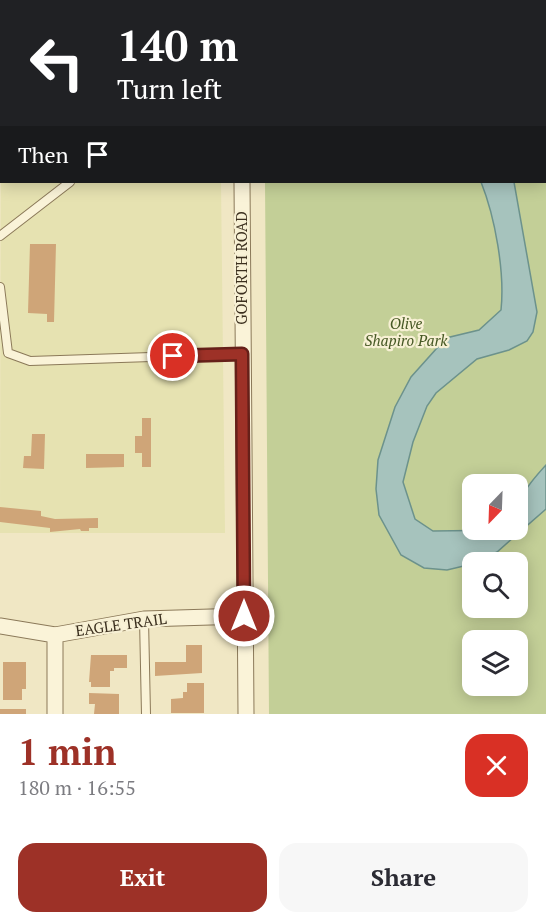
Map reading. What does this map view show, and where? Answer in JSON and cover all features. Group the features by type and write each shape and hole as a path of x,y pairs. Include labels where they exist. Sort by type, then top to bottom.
{"street":[{"name":"GOFORTH ROAD","path":"242,183 246,714"},
{"name":"EAGLE TRAIL","path":"0,626 55,635 144,619 244,616"},
{"path":"55,635 55,714"}],"lane":[{"path":"0,236 68,183"},
{"path":"0,287 8,353 30,362 242,354"},
{"path":"144,619 146,714"}],"shaded area":[{"path":"1,183 221,183 225,533 0,533"}],"green space":[{"name":"Olive Shapiro Park","path":"265,183 546,183 546,714 269,714"}],"water":[{"path":"481,183 514,183 537,312 533,332 527,341 509,350 477,359 436,393 427,406 413,442 403,482 415,519 433,531 462,531 462,540 511,540 497,552 462,552 462,566 447,570 424,568 401,555 379,515 376,489 378,460 395,407 411,377 446,338 479,330 501,310 502,279 491,211"},
{"path":"546,465 546,509 528,525 528,486"}],"building":[{"path":"30,244 56,244 54,322 47,322 47,314 28,313"},
{"path":"142,418 151,418 151,467 142,467 142,453 135,453 135,436 142,436"},
{"path":"32,434 45,434 44,469 23,468 24,456 31,456"},
{"path":"86,454 124,454 124,467 86,468"},
{"path":"0,507 41,511 41,516 55,519 98,518 98,528 89,528 89,531 80,529 50,532 50,528 0,522"},
{"path":"186,645 202,645 202,673 155,676 155,662 186,662"},
{"path":"91,655 127,655 127,668 114,668 114,671 110,671 110,687 91,687 91,682 89,682"},
{"path":"3,662 26,662 26,689 22,689 22,700 3,700"},
{"path":"187,683 204,683 204,713 171,713 171,699 183,698 183,692 187,692"},
{"path":"89,693 119,694 119,714 94,714 95,704 89,704"},
{"path":"0,709 26,709 26,714 0,714"}],"route":[{"path":"173,356 242,354 244,616"}]}
